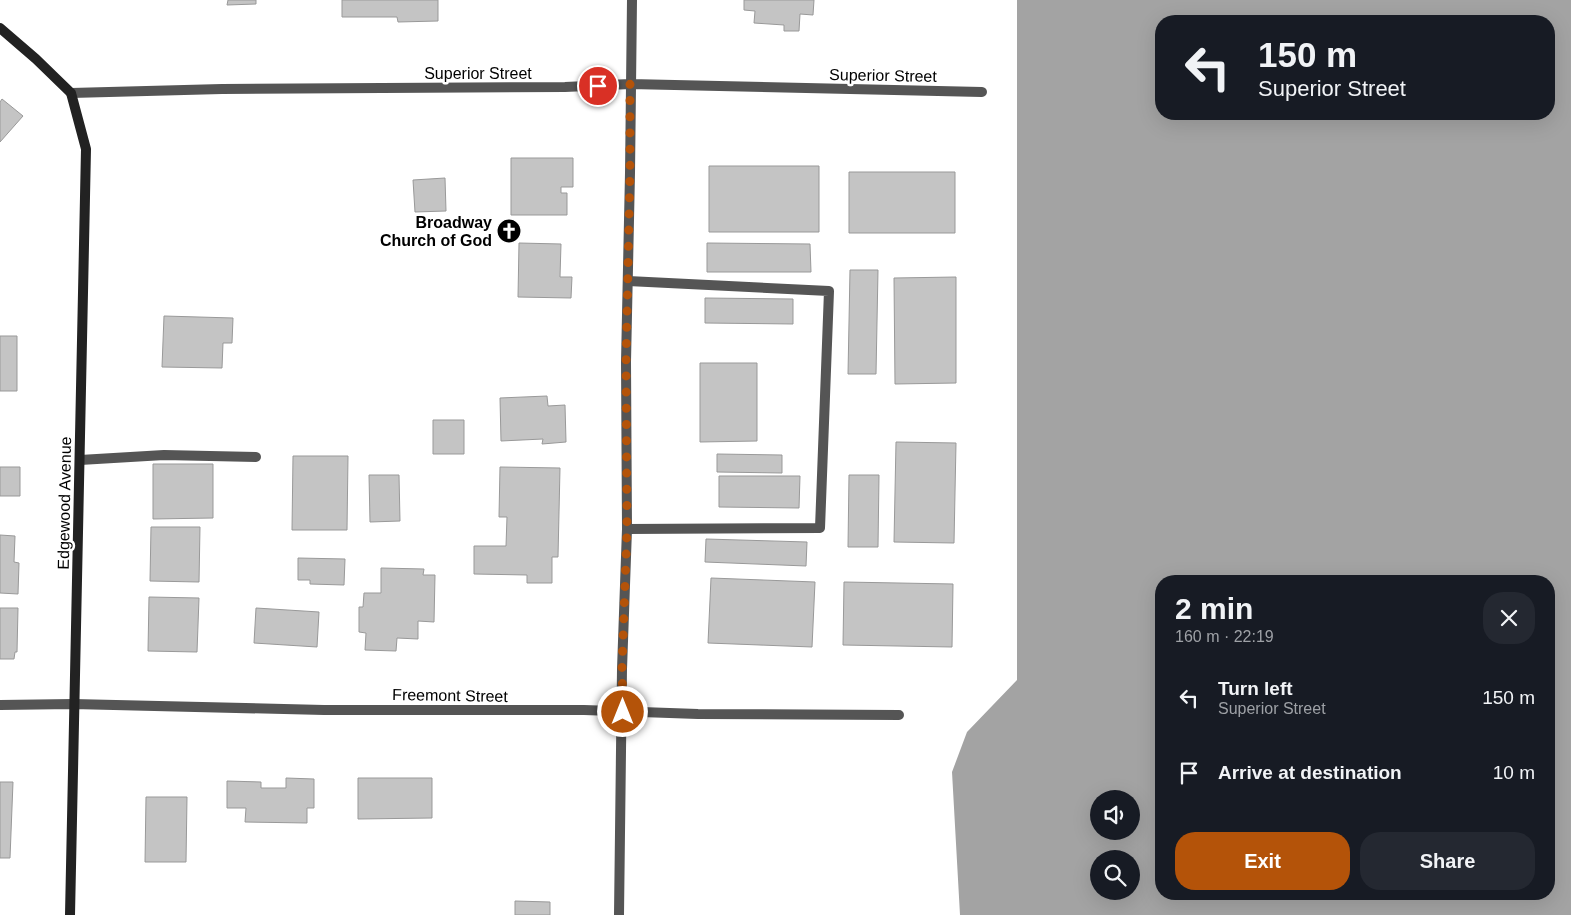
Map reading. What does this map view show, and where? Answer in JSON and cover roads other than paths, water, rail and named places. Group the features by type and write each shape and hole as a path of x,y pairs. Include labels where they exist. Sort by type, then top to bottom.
{"street":[{"path":"619,915 623,712 622,668 627,529 626,362 632,0"},
{"path":"0,28 36,58 71,93"},
{"name":"Superior Street","path":"71,93 222,89 565,87 630,84 982,92"},
{"name":"Edgewood Avenue","path":"70,915 86,149 71,93"},
{"path":"627,529 820,528 829,291 628,281"},
{"path":"80,460 164,455 256,457"},
{"name":"Freemont Street","path":"0,705 73,704 324,710 434,709 698,714 900,715"}],"place":[{"name":"Broadway Church of God","path":"509,231"}]}
